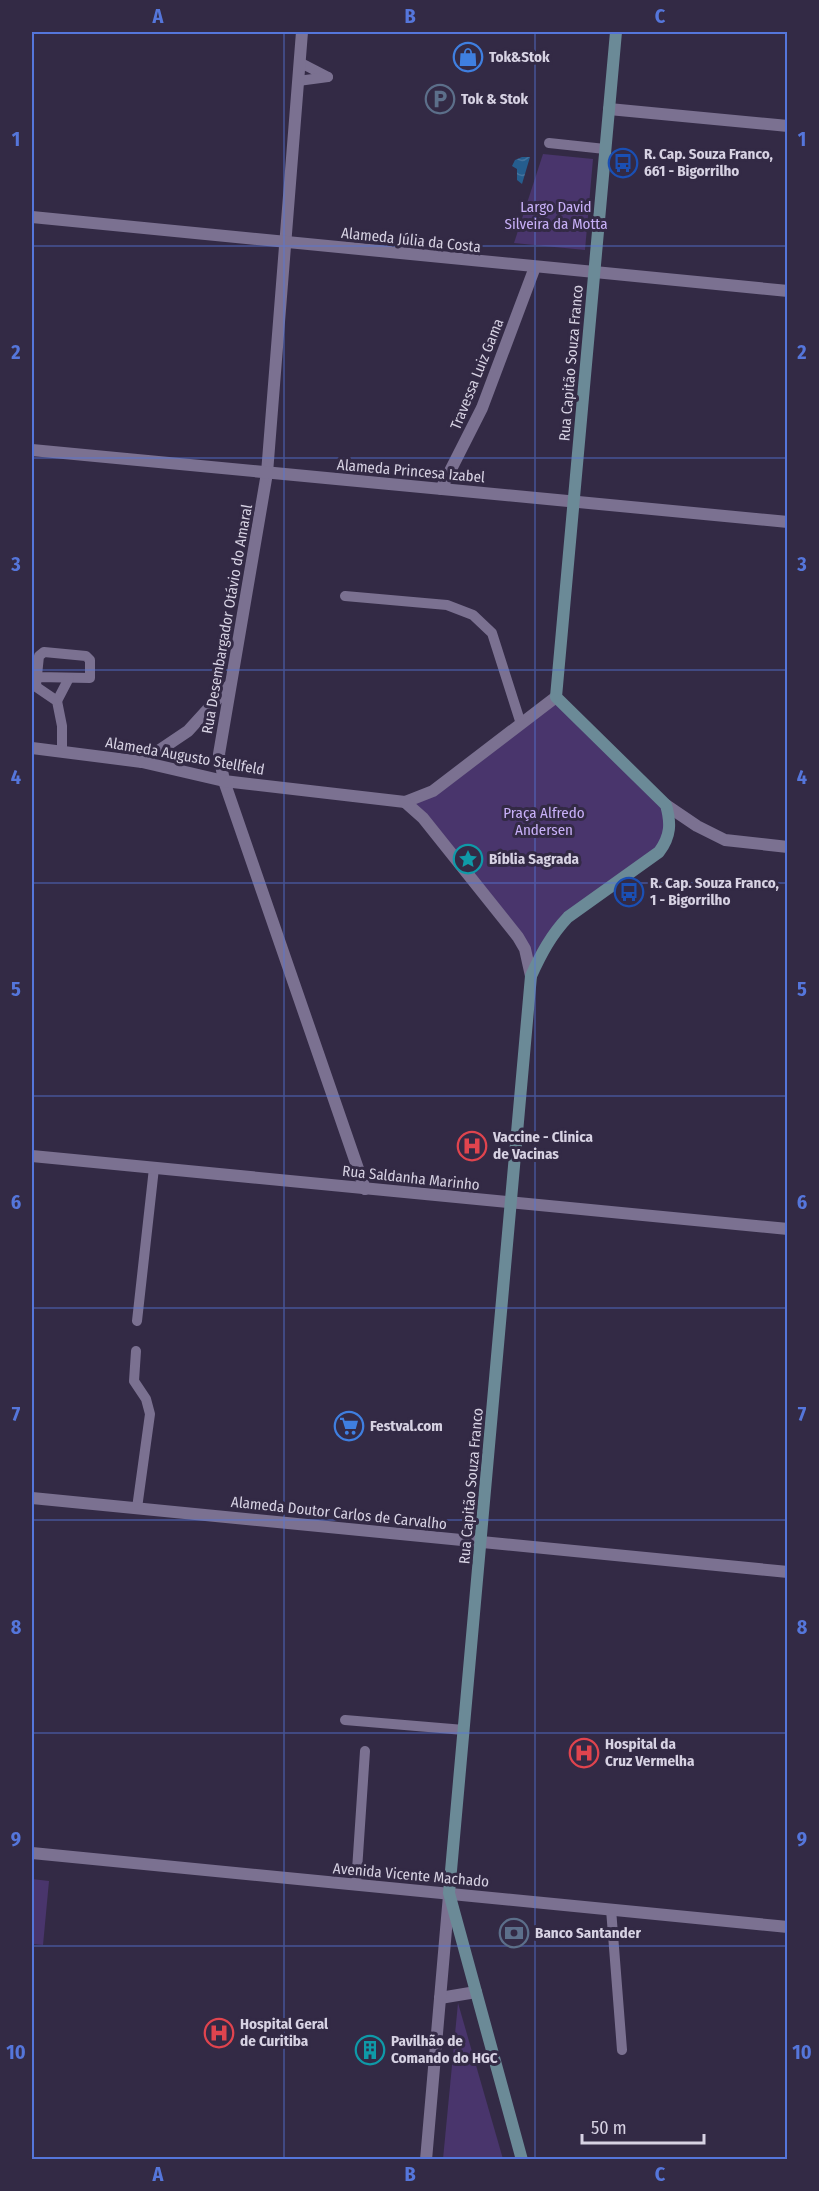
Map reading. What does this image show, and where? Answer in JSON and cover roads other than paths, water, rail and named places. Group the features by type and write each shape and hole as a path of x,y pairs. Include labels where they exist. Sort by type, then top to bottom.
{"main road":[{"name":"Rua Capitão Souza Franco","path":"556,697 616,32"},
{"path":"531,976 549,939 568,917 659,852 669,833 670,821 666,805 556,697"},
{"name":"Rua Capitão Souza Franco","path":"449,1893 531,976"},
{"path":"449,1893 522,2160"}],"street":[{"name":"Rua Desembargador Otávio do Amaral","path":"302,32 267,473 219,754 224,781 365,1188"},
{"path":"609,109 788,126"},
{"name":"Alameda Júlia da Costa","path":"32,217 788,291"},
{"name":"Travessa Luiz Gama","path":"441,489 482,408 535,267"},
{"name":"Alameda Princesa Izabel","path":"32,450 788,522"},
{"path":"142,762 188,731 230,685"},
{"path":"531,976 525,949 518,937 423,818 405,802 433,791 556,697"},
{"name":"Alameda Augusto Stellfeld","path":"32,748 142,762 224,781 405,802"},
{"path":"666,805 697,826 725,840 788,847"},
{"name":"Rua Saldanha Marinho","path":"32,1156 788,1229"},
{"name":"Alameda Doutor Carlos de Carvalho","path":"32,1498 788,1572"},
{"name":"Avenida Vicente Machado","path":"32,1853 788,1927"},
{"name":"Rua Capitão Souza Franco","path":"426,2160 449,1893"},
{"path":"440,1998 476,1992"}],"lane":[{"path":"298,81 328,77 299,62"},
{"path":"549,143 605,149"},
{"path":"345,596 447,604 473,615 492,633 521,724"},
{"path":"44,652 86,657 90,660 90,678 35,682 39,656 44,652"},
{"path":"57,701 69,678"},
{"path":"35,682 57,701 62,726 62,751"},
{"path":"137,1321 154,1168"},
{"path":"136,1351 134,1381 146,1399 150,1414 137,1508"},
{"path":"345,1720 464,1730"},
{"path":"356,1885 365,1751"},
{"path":"611,1909 622,2050"}],"water":[{"path":"530,157 522,184 517,180 517,169 512,166 515,160"}],"place":[{"name":"Tok&Stok","path":"468,57"},
{"name":"Tok & Stok","path":"440,99"},
{"name":"R. Cap. Souza Franco, 661 - Bigorrilho","path":"623,163"},
{"name":"Bíblia Sagrada","path":"468,859"},
{"name":"R. Cap. Souza Franco, 1 - Bigorrilho","path":"629,892"},
{"name":"Vaccine - Clinica de Vacinas","path":"472,1146"},
{"name":"Festval.com","path":"349,1426"},
{"name":"Hospital da Cruz Vermelha","path":"584,1753"},
{"name":"Banco Santander","path":"514,1933"},
{"name":"Hospital Geral de Curitiba","path":"219,2033"},
{"name":"Pavilhão de Comando do HGC","path":"370,2050"}],"park label":[{"name":"Largo David Silveira da Motta","path":"556,216"},
{"name":"Praça Alfredo Andersen","path":"544,822"}]}
